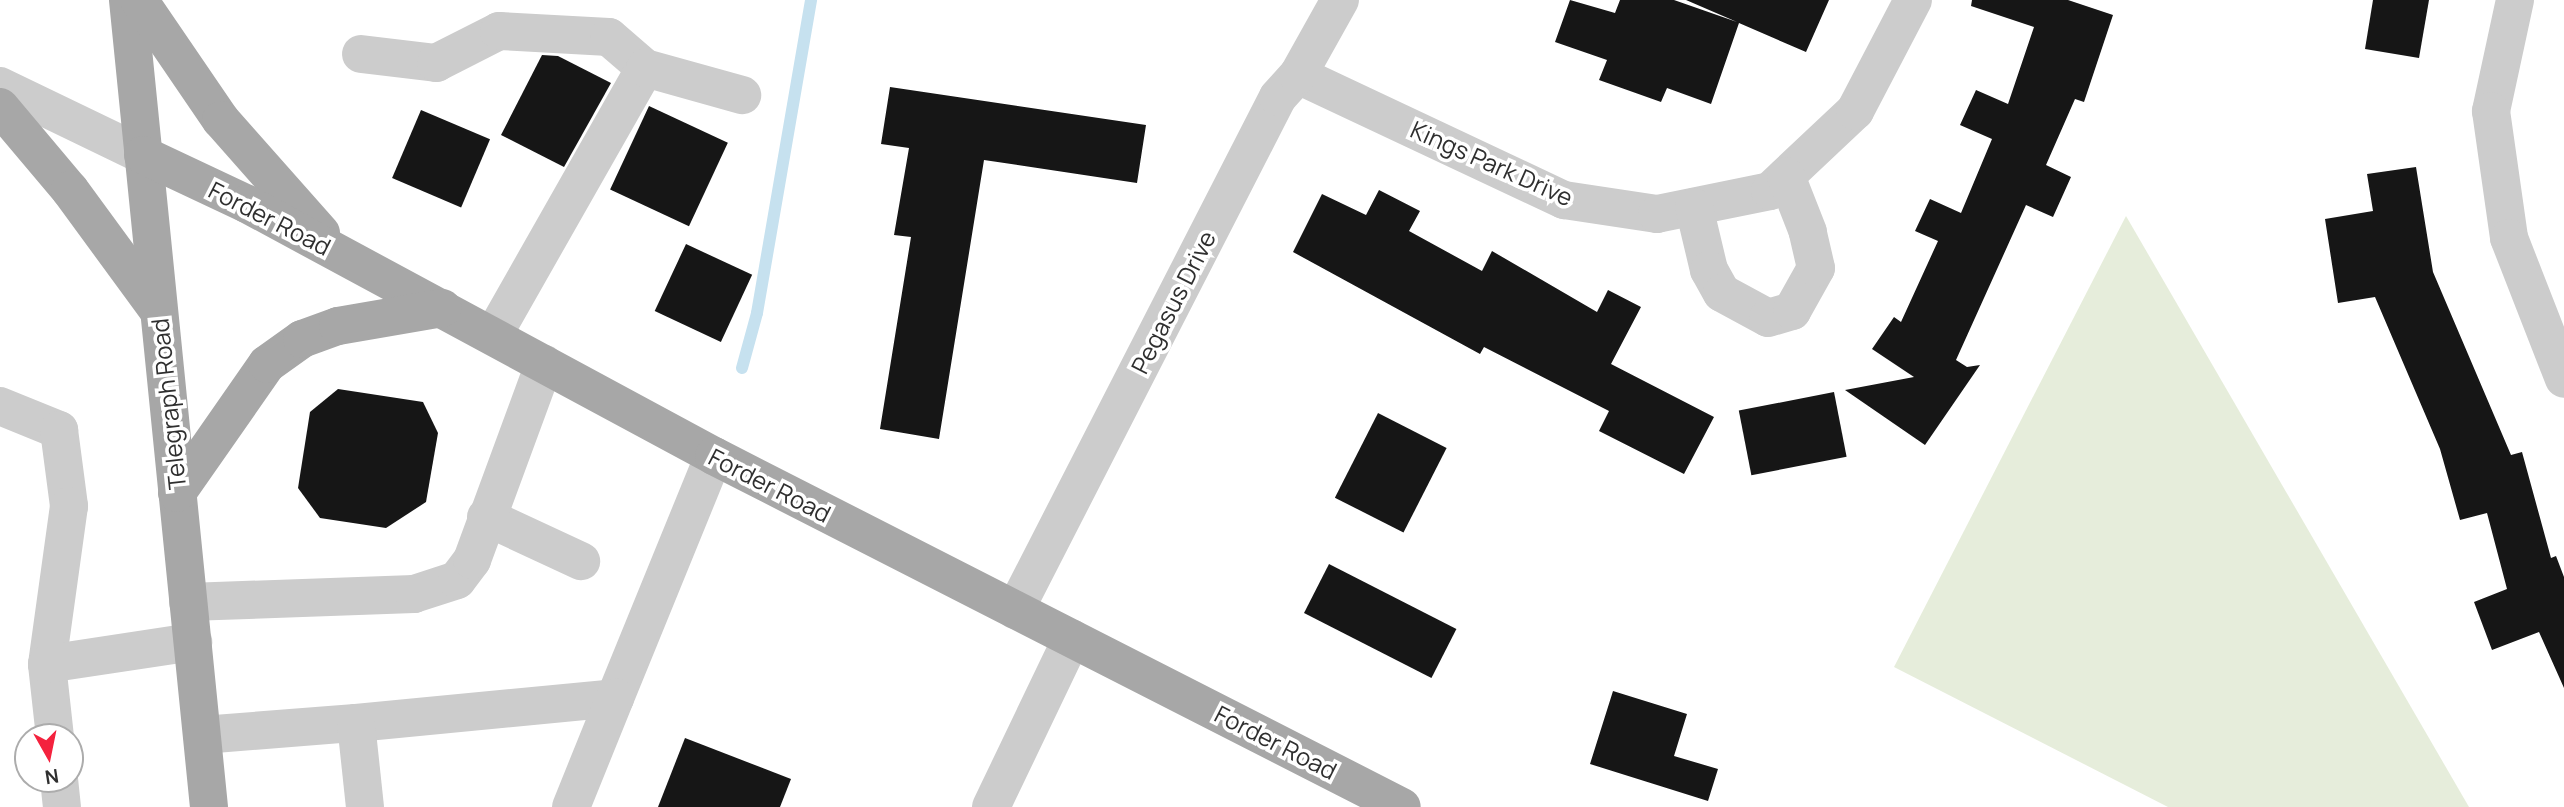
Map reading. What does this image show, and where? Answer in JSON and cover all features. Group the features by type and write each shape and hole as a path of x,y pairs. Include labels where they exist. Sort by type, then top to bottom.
{"main road":[{"name":"Telegraph Road","path":"128,0 209,807"},
{"path":"139,0 221,120 339,253"},
{"path":"0,107 70,190 159,311"},
{"name":"Forder Road","path":"143,155 339,253 714,456 1402,807"},
{"path":"177,493 267,364 302,338 338,326 442,308"}],"street":[{"name":"Pegasus Drive","path":"1015,610 1278,97 1298,75 1340,0"},
{"name":"Kings Park Drive","path":"1298,75 1564,200 1657,214 1770,191 1856,111 1913,0"},
{"path":"2515,0 2491,111 2510,238 2564,379"},
{"path":"361,54 436,63 499,31 609,37 645,68 742,95"},
{"path":"494,336 645,68"},
{"path":"0,86 143,155"},
{"path":"1694,206 1709,270 1723,293 1768,318 1792,311 1816,268 1786,176"},
{"path":"188,602 437,590 457,580 472,560 544,364"},
{"path":"0,406 59,430 69,506 47,664 53,723"},
{"path":"571,807 714,456"},
{"path":"486,517 581,561"},
{"path":"991,807 1072,638"},
{"path":"47,664 192,642"},
{"path":"202,735 615,698"},
{"path":"356,723 365,807"}],"green space":[{"path":"2126,216 2469,807 2168,807 1894,667"}],"building":[{"path":"1570,0 1615,13 1620,0 1674,0 1737,22 1686,0 1829,0 1806,52 1739,23 1711,104 1667,88 1661,102 1599,80 1607,60 1555,42"},
{"path":"1972,0 2068,0 2113,15 2084,102 2075,99 2046,165 2071,177 2053,217 2026,205 1956,360 1967,367 1980,365 1925,445 1845,390 1914,377 1872,349 1894,317 1901,322 1938,241 1915,231 1930,199 1961,213 1992,139 1960,125 1976,90 2008,104 2034,27 1971,6"},
{"path":"2373,0 2429,0 2419,58 2365,49"},
{"path":"542,55 558,56 611,83 564,167 501,135"},
{"path":"890,87 1146,125 1137,183 984,160 939,439 880,429 911,237 894,235 909,148 881,144"},
{"path":"649,106 728,143 689,226 610,189"},
{"path":"421,110 490,139 461,207 392,178"},
{"path":"2416,167 2433,272 2511,455 2522,452 2551,558 2556,556 2564,577 2564,688 2539,632 2492,650 2474,602 2507,589 2487,513 2460,520 2440,449 2375,297 2338,303 2325,219 2373,211 2367,174"},
{"path":"1379,190 1420,211 1409,231 1482,271 1492,251 1597,312 1608,290 1641,307 1611,364 1714,417 1684,474 1599,431 1609,411 1484,347 1480,354 1293,252 1322,194 1366,215"},
{"path":"686,244 752,275 721,342 655,311"},
{"path":"338,389 423,402 438,433 426,502 386,528 320,518 298,488 310,412"},
{"path":"1834,392 1847,457 1751,475 1739,411"},
{"path":"1378,413 1447,448 1403,533 1335,498"},
{"path":"1329,564 1456,629 1431,678 1304,613"},
{"path":"1613,691 1687,714 1674,756 1718,769 1708,801 1590,764"},
{"path":"685,738 791,779 780,807 658,807"}],"waterway":[{"path":"742,368 757,313 811,0"}]}
